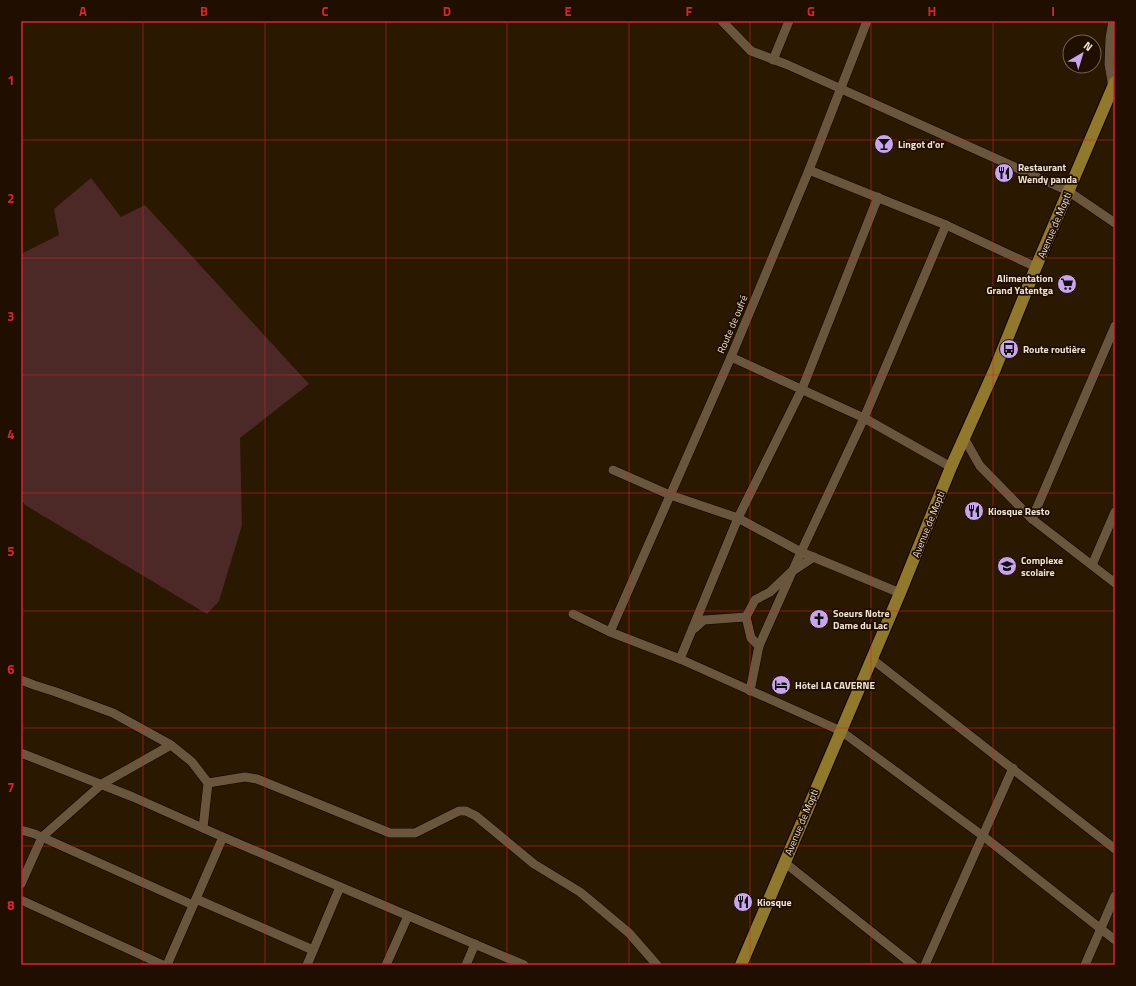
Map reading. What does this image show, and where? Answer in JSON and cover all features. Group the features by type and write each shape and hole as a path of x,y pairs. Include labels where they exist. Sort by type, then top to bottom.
{"main road":[{"name":"Avenue de Mopti","path":"741,965 900,593 964,438 995,369 1036,267 1114,85"}],"street":[{"path":"722,21 751,52 840,89 1068,191 1115,224"},
{"path":"773,60 789,21"},
{"name":"Route de oufré","path":"610,632 731,357 809,170 867,21"},
{"path":"1113,21 1108,64 1114,85"},
{"path":"809,170 946,225 1036,267"},
{"path":"680,659 738,518 802,389 878,197"},
{"path":"750,691 759,646 791,572 864,418 946,225"},
{"path":"1032,519 1115,326"},
{"path":"731,357 864,418 952,467"},
{"path":"964,438 980,466 1032,519 1115,583"},
{"path":"614,470 670,495 738,518 801,552 900,593"},
{"path":"1092,565 1115,512"},
{"path":"759,646 751,638 746,617 755,600 770,592 791,572 814,557"},
{"path":"573,614 610,632 680,659 841,731 983,836 1115,940"},
{"path":"691,633 704,620 746,617"},
{"path":"872,659 1115,849"},
{"path":"21,680 113,713 171,745 192,762 208,783 203,828"},
{"path":"21,884 42,837 102,784 171,745"},
{"path":"21,754 102,784 524,965"},
{"path":"925,965 1013,768"},
{"path":"208,783 245,777 257,779 390,833 415,833 460,811 466,811 476,816 534,864 580,892 629,933 657,965"},
{"path":"21,830 42,837 194,902 313,950"},
{"path":"167,965 223,837"},
{"path":"784,862 913,965"},
{"path":"307,965 340,887"},
{"path":"1085,965 1115,896"},
{"path":"21,900 163,965"},
{"path":"386,965 408,916"},
{"path":"466,965 475,944"}],"shaded area":[{"path":"91,178 121,217 145,205 309,384 240,438 242,525 219,601 207,614 25,505 21,499 21,254 59,235 54,209"}],"place":[{"name":"Lingot d'or","path":"884,144"},
{"name":"Restaurant Wendy panda","path":"1004,173"},
{"name":"Alimentation Grand Yatentga","path":"1067,284"},
{"name":"Route routière","path":"1009,349"},
{"name":"Kiosque Resto","path":"974,511"},
{"name":"Complexe scolaire","path":"1007,566"},
{"name":"Soeurs Notre Dame du Lac","path":"819,619"},
{"name":"Hôtel LA CAVERNE","path":"781,685"},
{"name":"Kiosque","path":"743,902"}]}
